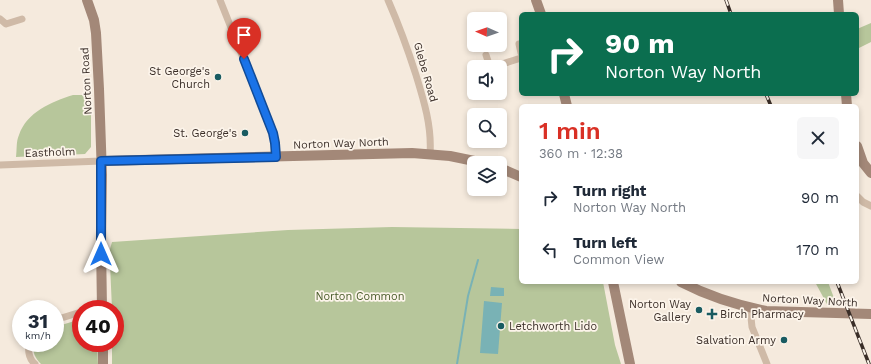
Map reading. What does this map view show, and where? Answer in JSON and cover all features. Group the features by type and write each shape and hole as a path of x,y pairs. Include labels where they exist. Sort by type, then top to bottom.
{"street":[{"name":"Norton Road","path":"87,0 94,20 96,33 101,161 102,300"},
{"path":"220,0 273,133 276,157"},
{"name":"Glebe Road","path":"388,0 406,41 422,93 430,127 430,154"},
{"path":"536,0 540,12"},
{"path":"838,0 839,12"},
{"path":"0,19 6,24 22,19"},
{"path":"486,55 488,60"},
{"path":"507,62 519,59"},
{"path":"859,152 863,163 871,173"},
{"name":"Norton Way North","path":"101,161 412,153 467,159"},
{"name":"Eastholm","path":"0,165 101,161"},
{"path":"507,171 519,176"},
{"path":"859,198 862,202 871,206"},
{"path":"612,284 630,364"},
{"name":"Norton Way North","path":"685,284 713,297 750,308 779,312 871,314"},
{"path":"750,308 752,328 767,364"},
{"path":"29,352 32,361 35,364"},
{"path":"102,352 103,364"}],"green space":[{"path":"871,23 871,42 859,48 859,28"},
{"path":"73,95 91,95 91,147 85,154 16,157 18,137 28,120 48,105"},
{"name":"Norton Common","path":"392,227 519,229 519,284 603,284 615,345 621,364 112,364 112,352 124,352 124,300 112,300 110,264 106,263 112,242 288,230"},
{"path":"816,284 829,284 837,306 828,306"},
{"path":"72,322 72,352 97,352 98,364 41,364 34,352 64,352 64,324"}],"water":[{"path":"491,287 504,288 504,296 490,296"},
{"path":"484,301 502,303 498,354 480,353"}],"waterway":[{"path":"457,364 468,296 478,260"}],"railway":[{"path":"726,0 730,12"},
{"path":"767,96 770,104"},
{"path":"838,284 869,364"}],"place":[{"name":"St George's Church","path":"218,77"},
{"name":"St. George's","path":"245,133"},
{"name":"Norton Way Gallery","path":"699,310"},
{"name":"Birch Pharmacy","path":"712,314"},
{"name":"Letchworth Lido","path":"501,326"},
{"name":"Salvation Army","path":"784,340"}],"route":[{"path":"101,254 101,161 276,157 273,133 244,59"}]}
